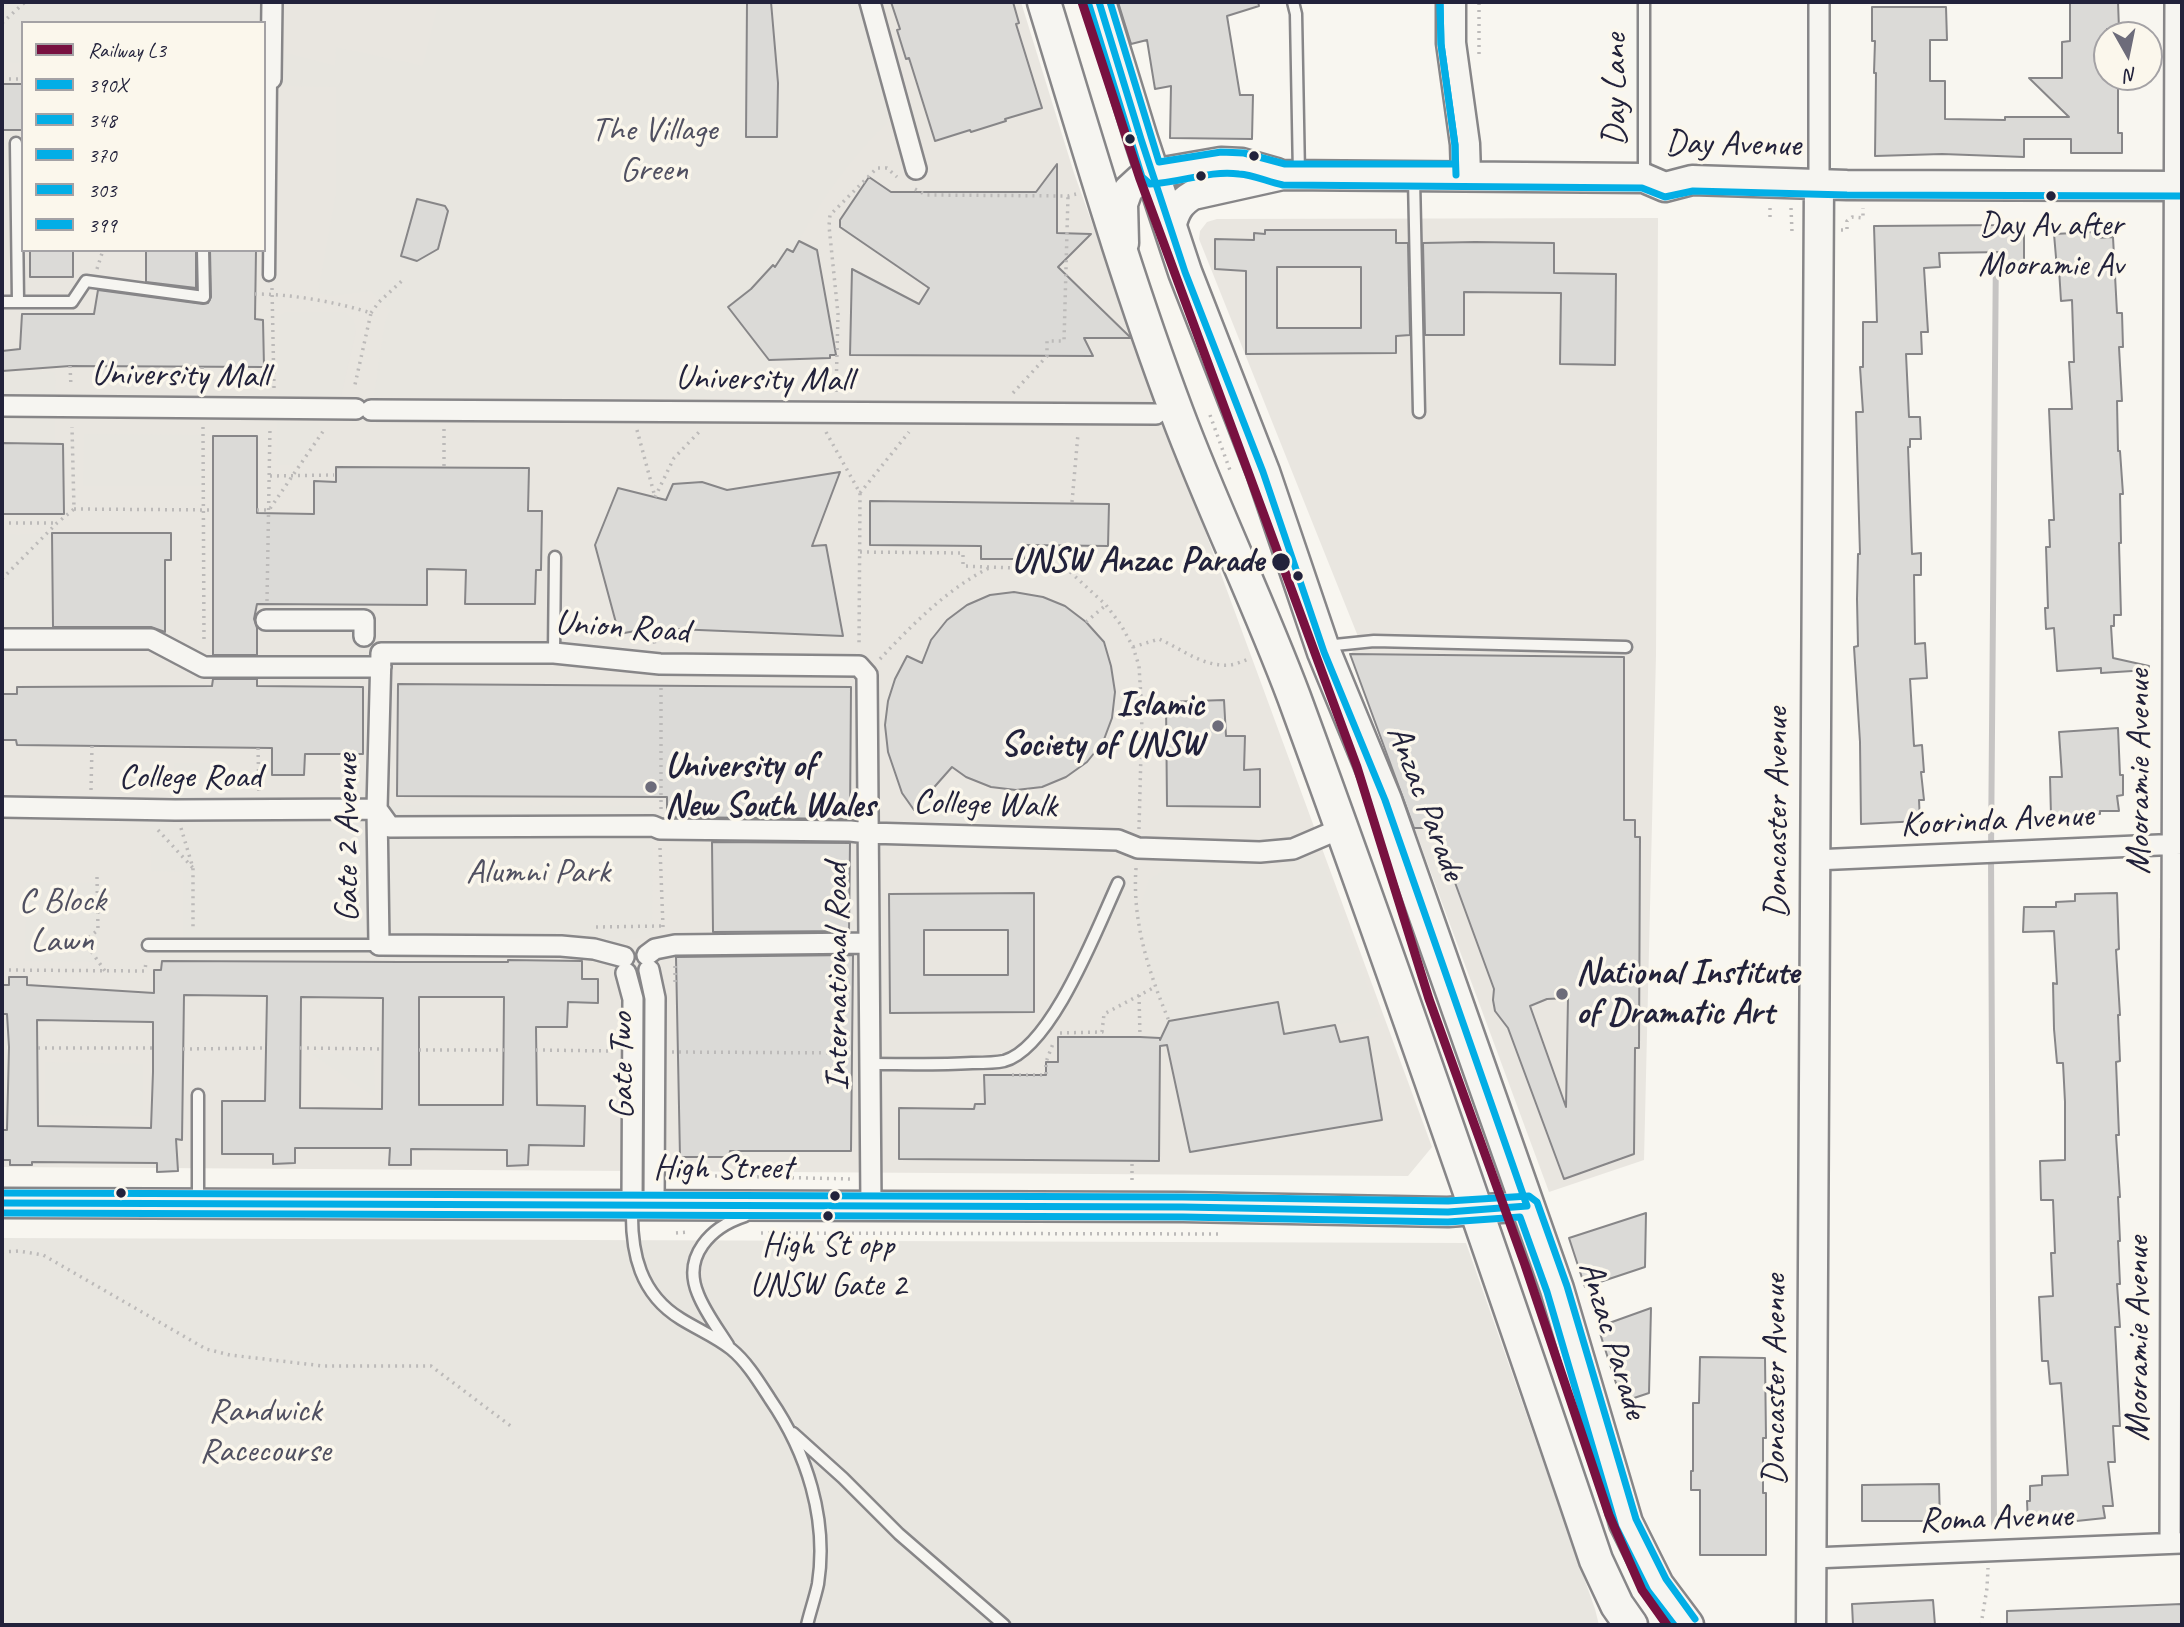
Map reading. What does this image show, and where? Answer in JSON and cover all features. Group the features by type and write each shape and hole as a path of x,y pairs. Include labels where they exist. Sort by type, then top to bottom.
{"main road":[{"path":"1044,2 1088,152 1179,418 1276,649 1342,828 1596,1560 1617,1605 1631,1625"},
{"name":"Anzac Parade","path":"1099,2 1185,272 1263,472 1322,646 1385,800 1557,1289 1626,1523 1657,1585 1687,1625"}],"street":[{"path":"271,79 272,2"},
{"path":"870,2 909,179"},
{"path":"1451,2 1451,43 1465,144 1465,175"},
{"name":"Doncaster Avenue","path":"1811,1625 1819,2"},
{"name":"Mooramie Avenue","path":"2175,2 2178,186 2176,1543"},
{"name":"Day Avenue","path":"1126,267 1123,204 1128,190 1140,179 1152,174 1221,162 1242,163 1291,175"},
{"name":"Day Avenue","path":"1171,227 1175,212 1183,201 1193,195 1229,185 1291,175 1644,178 1665,187 1692,180 1819,184 2178,186"},
{"name":"University Mall","path":"2,406 272,410 1156,414"},
{"path":"267,620 364,620 371,654"},
{"path":"2,639 151,639 204,667"},
{"name":"Union Road","path":"204,667 371,654 554,653 863,671"},
{"name":"Gate 2 Avenue","path":"371,654 379,945 594,948 625,965"},
{"name":"International Road","path":"863,671 868,833 871,1193"},
{"name":"College Road","path":"2,807 377,809"},
{"name":"College Walk","path":"377,809 390,827 653,826 660,829 850,831 1118,840 1138,848 1260,852 1293,849 1342,828"},
{"name":"Koorinda Avenue","path":"1814,860 2177,844"},
{"path":"643,1205 633,999 625,965 635,950 648,962 655,949 674,945 869,943"},
{"name":"Gate Two","path":"643,1205 655,998 648,962"},
{"name":"High Street","path":"2,1203 775,1206 871,1193 1183,1207 1448,1212 1527,1206"},
{"name":"Roma Avenue","path":"1813,1559 2176,1543"}],"lane":[{"path":"1291,175 1296,14 1293,2"},
{"name":"Day Lane","path":"1644,2 1644,178"},
{"path":"269,275 271,79"},
{"path":"16,143 18,302"},
{"path":"1414,175 1419,412"},
{"path":"2,302 72,302 86,281 204,297 203,252"},
{"path":"554,653 555,557"},
{"path":"1322,646 1374,641 1626,647"},
{"path":"870,1064 980,1063 1004,1061 1023,1052 1038,1038 1055,1012 1118,883"},
{"path":"148,945 379,945"},
{"path":"198,1095 198,1204"},
{"path":"643,1205 631,1233 643,1280 652,1294 677,1317 731,1349"},
{"path":"775,1206 737,1218 712,1233 700,1248 695,1262 694,1278 698,1293 731,1349 764,1389 790,1430 808,1473 820,1533 818,1585 807,1625"},
{"path":"790,1430 899,1534 1004,1625"}],"path":[{"path":"2,23 25,2"},
{"path":"2,79 21,79"},
{"path":"835,412 838,314 830,215 877,167 887,168 909,179 926,195 1076,194"},
{"path":"986,413 1007,399 1047,356 1047,341 1064,341 1068,196"},
{"path":"1770,202 1770,218"},
{"path":"1841,230 1847,230 1847,221 1852,217 1863,218"},
{"path":"267,620 270,419 274,396 273,294 269,275"},
{"path":"364,410 353,395 371,313 405,278"},
{"path":"255,294 322,301 371,313"},
{"path":"71,406 74,509"},
{"path":"203,409 204,667"},
{"path":"444,467 445,409"},
{"path":"269,510 331,420 335,410"},
{"path":"633,411 655,497 674,458 722,411"},
{"path":"860,493 913,426 919,413"},
{"path":"1210,415 1231,473"},
{"path":"827,433 860,493 863,671"},
{"path":"1072,502 1078,434"},
{"path":"270,476 334,475"},
{"path":"2,579 74,509 213,510"},
{"path":"257,510 269,510"},
{"path":"2,523 57,523"},
{"path":"860,552 963,553 963,566 1068,570 1105,605 1121,625 1133,647 1139,666 1142,714 1137,916 1143,948 1169,1021"},
{"path":"1068,570 1070,555"},
{"path":"863,671 954,590 991,567"},
{"path":"1086,622 1105,605"},
{"path":"651,628 658,657 661,800"},
{"path":"1133,647 1159,639 1184,649 1202,662 1231,666 1276,649"},
{"path":"90,808 92,746"},
{"path":"258,748 260,810"},
{"path":"175,810 193,867 193,944"},
{"path":"97,877 98,930 84,941 105,971"},
{"path":"594,948 594,928 661,926"},
{"path":"2,970 145,971 148,945"},
{"path":"1057,1033 1101,1032 1104,1014 1155,986"},
{"path":"1139,995 1140,1037"},
{"path":"2,1047 9,1047"},
{"path":"38,1048 153,1048"},
{"path":"183,1049 266,1048"},
{"path":"300,1048 383,1049"},
{"path":"419,1050 504,1050"},
{"path":"536,1050 619,1051"},
{"path":"671,1052 852,1053"},
{"path":"1132,1161 1132,1180"},
{"path":"676,1175 871,1193"},
{"path":"676,1233 689,1232"},
{"path":"761,1233 1222,1234"},
{"path":"2,1252 19,1251 43,1255 206,1349 230,1355 323,1366 431,1366 512,1427"},
{"path":"1980,1625 1987,1588 1989,1552"}],"shaded area":[{"name":"University of New South Wales","path":"2,2 1021,2 1074,173 1432,1147 1408,1176 2,1167"},
{"path":"1658,218 1656,655 1644,1160 1549,1192 1350,654 1361,644 1199,239 1200,231 1207,222 1217,219"}],"green space":[{"path":"2,2 262,2 260,21 21,21 21,63 2,62"},
{"name":"The Village Green","path":"439,2 859,2 892,117 837,180 813,215 793,252 787,249 775,267 773,265 751,289 728,307 764,353 762,356 798,398 374,396 385,322 390,311 372,291 332,296 318,293 336,193 336,87 280,86 280,62 289,54 335,66 336,47 423,66"},
{"path":"344,312 354,320 356,331 341,396 279,396 279,318 283,313"},
{"path":"2,371 55,372 56,394 2,394"},
{"path":"2,418 55,418 55,443 2,443"},
{"path":"277,422 317,423 321,427 296,465 277,465"},
{"path":"84,434 201,435 201,486 83,486"},
{"path":"52,533 53,636 2,636 2,535"},
{"path":"130,762 168,763 168,778 124,778 124,770"},
{"path":"174,763 224,763 224,778 175,778"},
{"path":"962,779 1000,792 1039,791 1048,823 934,824"},
{"name":"Alumni Park","path":"390,805 653,806 652,935 618,946 401,936 391,924 388,912"},
{"name":"Alumni Park","path":"150,818 354,821 360,825 366,836 367,923 364,930 350,943 183,944 183,872 151,871"},
{"path":"1314,855 1323,861 1378,1017 1284,1034 1278,1002 1169,1021 1155,986 1137,916 1149,880 1166,869 1274,869 1296,856"},
{"name":"C Block Lawn","path":"26,882 100,883 98,962 25,961"},
{"path":"312,1054 374,1054 375,1097"},
{"path":"45,1062 143,1064 143,1116 45,1115"},
{"name":"Randwick Racecourse","path":"2,1238 1466,1243 1599,1625 2,1625"}],"building":[{"path":"747,2 771,2 778,83 777,137 746,137"},
{"path":"891,2 1013,2 1019,23 1016,24 1042,108 935,141 909,58 906,59"},
{"path":"1118,2 1258,2 1259,6 1227,16 1240,95 1253,95 1252,139 1170,138 1171,86 1155,89 1147,40 1131,44"},
{"path":"2070,2 2118,2 2119,21 2093,21 2093,91 2118,91 2118,133 2122,133 2122,153 2071,153 2071,139 2024,139 2024,157 1942,154 1875,156 1876,73 1872,7 1946,7 1947,40 1930,40 1930,81 1945,81 1945,119 2069,117 2029,78 2062,78 2062,42 2070,41"},
{"path":"2,84 21,84 21,130 2,130"},
{"path":"1057,164 1057,233 1091,234 1058,267 1131,338 1084,338 1093,356 850,355 852,269 919,304 929,288 840,227 840,220 869,177 891,192 1036,192"},
{"path":"417,199 445,206 448,211 438,249 417,261 401,256"},
{"path":"2005,222 2024,222 2024,270 2005,270 2005,252 1939,253 1940,267 1924,268 1928,332 1921,332 1922,354 1906,354 1909,417 1920,417 1921,439 1910,439 1908,447 1912,554 1921,553 1921,575 1914,575 1915,644 1925,643 1927,678 1910,679 1914,746 1922,745 1924,800 1919,800 1920,821 1861,824 1860,742 1854,647 1858,646 1860,554 1856,412 1863,412 1860,367 1863,367 1863,322 1877,322 1874,226 2005,225"},
{"path":"1265,230 1396,230 1396,243 1408,243 1410,335 1396,336 1396,353 1246,354 1246,271 1215,269 1215,239 1254,240 1254,233 1265,234","holes":["1277,267 1361,267 1361,328 1277,328"]},
{"path":"2094,232 2095,238 2113,237 2117,313 2122,313 2123,347 2119,347 2122,401 2117,401 2118,451 2123,494 2120,494 2119,543 2121,615 2114,615 2114,626 2111,626 2113,658 2149,666 2148,670 2101,673 2101,668 2057,671 2054,628 2046,629 2046,547 2050,547 2049,520 2054,520 2049,409 2072,409 2069,362 2074,362 2072,300 2061,301 2054,234"},
{"path":"799,241 817,250 836,355 830,355 830,358 769,360 728,307 751,289 773,265 775,267 787,249 793,252"},
{"path":"1423,243 1554,243 1554,273 1616,274 1615,365 1560,364 1561,293 1464,292 1464,335 1425,335"},
{"path":"30,252 73,252 73,277 30,277"},
{"path":"146,252 196,252 196,288 146,282"},
{"path":"210,252 256,252 255,319 263,320 264,367 70,366 2,371 2,351 20,349 22,314 94,314 98,290 203,304 208,303 211,297"},
{"path":"213,436 257,436 257,513 314,514 314,481 336,482 336,467 529,468 528,511 542,511 541,570 536,570 535,604 465,604 466,570 427,569 427,605 257,604 254,619 257,628 257,655 213,655"},
{"path":"2,443 63,444 64,514 2,514"},
{"path":"840,472 812,546 826,545 843,636 651,628 619,634 595,545 618,488 666,500 673,484 702,482 727,490"},
{"path":"870,501 1109,504 1108,546 1024,545 1024,559 981,559 981,546 870,545"},
{"path":"52,533 171,533 171,560 165,560 165,632 151,627 53,627"},
{"path":"1014,592 1043,597 1065,606 1086,622 1104,642 1115,692 1112,718 1103,742 1087,762 1066,777 1042,787 1016,790 991,787 966,777 952,767 914,810 902,793 888,752 885,725 888,701 895,679 907,656 922,663 931,640 947,620 967,605 990,595"},
{"name":"National Institute of Dramatic Art","path":"1350,654 1624,657 1624,820 1635,820 1635,837 1640,837 1639,1048 1635,1048 1634,1154 1564,1179 1508,1028 1495,1011 1494,989 1435,828 1414,828","holes":["1568,998 1566,1107 1530,1006 1547,999"]},
{"path":"213,679 257,679 257,686 363,687 363,754 305,754 304,775 272,775 272,748 17,745 16,740 2,740 2,694 17,694 17,687 212,686"},
{"path":"398,684 851,687 850,819 667,817 667,797 397,796"},
{"path":"1224,700 1226,736 1245,736 1244,770 1260,769 1260,807 1167,806 1166,702"},
{"path":"2118,728 2120,775 2123,775 2123,795 2117,796 2119,811 2051,816 2050,777 2062,777 2059,732"},
{"path":"712,842 850,843 849,931 713,932"},
{"path":"1034,893 1034,1012 890,1013 889,894","holes":["924,930 1008,930 1008,975 924,975"]},
{"path":"2117,893 2120,1061 2116,1062 2119,1135 2116,1135 2120,1197 2120,1284 2117,1284 2120,1327 2115,1327 2120,1426 2113,1426 2115,1462 2108,1462 2113,1506 2103,1506 2105,1518 2067,1524 2028,1525 2027,1501 2030,1501 2030,1486 2042,1485 2042,1476 2068,1475 2061,1383 2050,1384 2048,1361 2042,1361 2039,1297 2053,1296 2051,1253 2055,1253 2053,1200 2041,1200 2040,1161 2065,1160 2063,1063 2057,1063 2054,1029 2053,983 2057,984 2054,931 2023,932 2024,907 2056,907 2056,902 2075,901 2075,894"},
{"path":"853,955 851,1151 730,1151 729,1157 680,1157 676,957"},
{"path":"162,961 582,961 582,979 598,979 598,1003 568,1002 567,1027 536,1027 537,1105 585,1106 584,1146 529,1145 528,1165 507,1166 507,1150 411,1149 411,1165 389,1165 390,1148 295,1148 295,1163 273,1164 273,1154 222,1154 222,1101 265,1101 267,996 184,995 182,1140 176,1139 178,1171 157,1172 157,1163 32,1162 32,1165 10,1165 10,1160 2,1160 2,1130 7,1130 9,1047 7,1014 2,1014 2,985 9,985 9,977 27,977 27,985 154,993 154,970 161,970","holes":["301,997 383,998 382,1109 300,1108","419,997 504,997 503,1105 419,1105","37,1020 153,1022 151,1128 38,1126"]},
{"path":"1278,1002 1284,1034 1335,1025 1340,1042 1368,1037 1382,1120 1190,1152 1167,1045 1160,1046 1159,1161 899,1159 899,1108 974,1109 975,1104 985,1104 984,1075 1046,1075 1046,1062 1058,1062 1058,1037 1140,1037 1160,1040 1169,1021"},
{"path":"1646,1213 1645,1267 1585,1287 1569,1238"},
{"path":"1651,1308 1649,1393 1622,1402 1598,1327"},
{"path":"1700,1357 1765,1358 1766,1438 1763,1438 1763,1493 1766,1493 1766,1555 1700,1555 1700,1490 1691,1490 1691,1471 1693,1403 1699,1403"},
{"path":"1939,1484 1940,1521 1862,1521 1862,1485"},
{"path":"1933,1600 1935,1625 1853,1625 1852,1604"},
{"path":"2182,1604 2182,1625 2007,1625 2007,1611"}],"waterway":[{"path":"1994,1527 1991,853 1996,244"}],"rail line":[{"name":"L3","path":"1082,2 1140,179 1357,767 1429,999 1525,1265 1609,1515 1642,1590 1667,1625"}],"transit line":[{"name":"390X","path":"2,1203 1183,1207 1448,1212 1527,1206 1385,800 1324,652 1263,472 1185,272 1099,2"},
{"name":"399","path":"1110,2 1159,162 1221,152 1244,153 1285,164 1455,164 1455,145 1441,44 1440,2"},
{"name":"303","path":"1440,2 1441,44 1455,145 1456,175"},
{"name":"303","path":"1089,5 1142,177 1150,184 1228,173 1283,185 1642,188 1665,197 1693,191 1847,195 2182,196"},
{"name":"370","path":"2,1193 1183,1197 1448,1201 1529,1196 1537,1202 1567,1286 1636,1519 1666,1579 1695,1619"},
{"name":"348","path":"2,1213 1183,1217 1448,1222 1520,1217 1547,1292 1616,1527 1648,1591 1674,1625"}],"place":[{"name":"Day Av after Mooramie Av","path":"2051,196"},
{"name":"UNSW Anzac Parade","path":"1281,562"},
{"name":"Islamic Society of UNSW","path":"1218,726"},
{"name":"University of New South Wales","path":"651,787"},
{"name":"National Institute of Dramatic Art","path":"1562,994"},
{"name":"High St opp UNSW Gate 2","path":"828,1216"}]}
